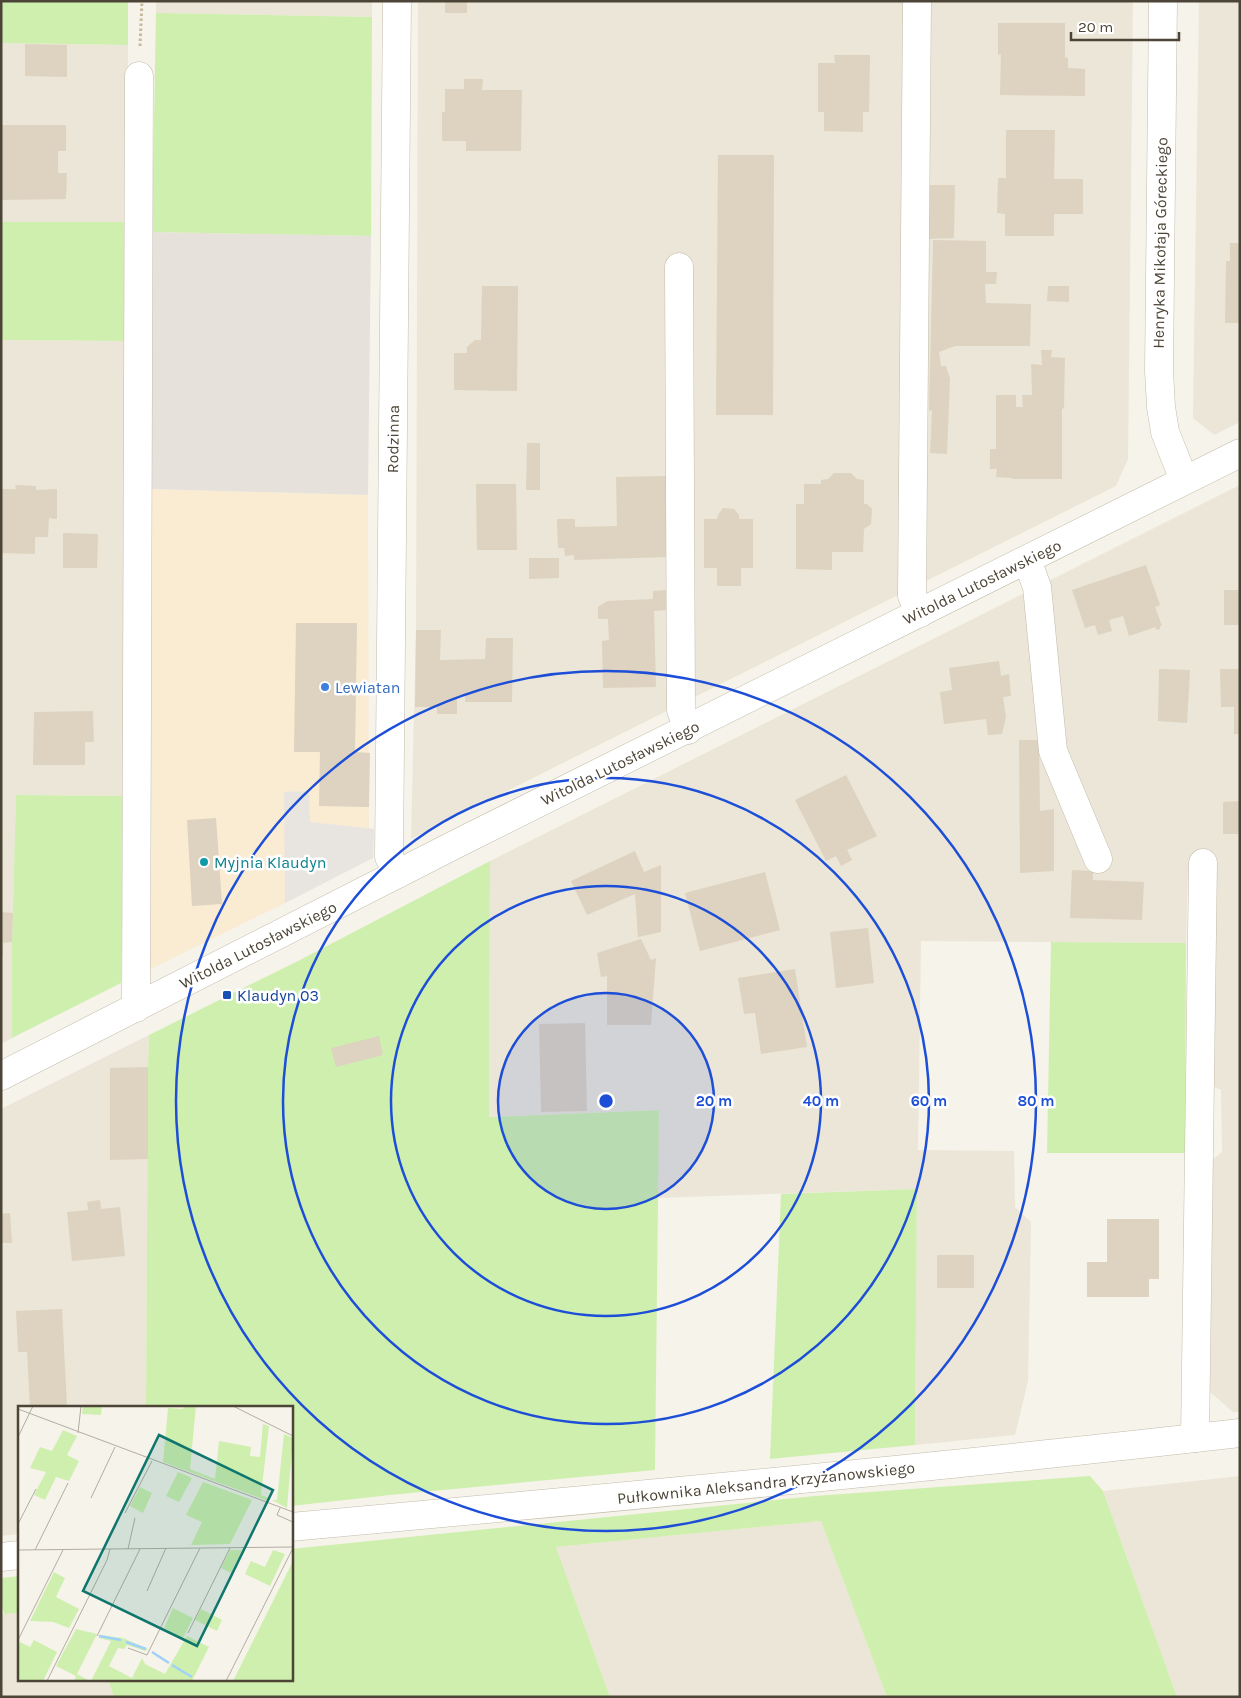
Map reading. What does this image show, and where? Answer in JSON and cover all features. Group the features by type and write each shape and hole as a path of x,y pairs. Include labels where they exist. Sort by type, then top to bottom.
{"street":[{"name":"Rodzinna","path":"397,1 389,858 398,874"},
{"path":"917,1 912,596 920,613"},
{"name":"Henryka Mikołaja Góreckiego","path":"1164,1 1159,371 1161,407 1165,432 1184,480"},
{"path":"136,1008 139,76"},
{"path":"679,267 680,710 688,730"},
{"name":"Witolda Lutosławskiego","path":"1,1076 398,874 1240,453"},
{"path":"1027,560 1037,587 1053,751 1098,859"},
{"path":"1195,1438 1203,863"},
{"name":"Pułkownika Aleksandra Krzyżanowskiego","path":"292,1527 620,1497 1240,1433"},
{"path":"1,1557 18,1555"}],"path":[{"path":"139,76 142,1"}],"shaded area":[{"path":"156,1 372,1 372,17 156,13"},
{"path":"418,1 1133,1 1128,459 1116,486 411,839 416,630"},
{"path":"1199,1 1240,1 1240,422 1214,435 1193,418"},
{"path":"1,43 128,45 127,222 1,222"},
{"path":"152,232 371,236 368,495 151,489"},
{"path":"1,340 127,341 124,796 16,795 12,942 12,1038 1,1044"},
{"path":"1240,485 1240,1412 1233,1412 1210,1392 1213,1159 1222,1152 1221,1090 1212,1086 1213,870 1188,870 1186,943 921,941 918,1150 1014,1151 1015,1207 1031,1222 1028,1381 1015,1435 915,1445 917,1189 657,1198 659,1110 489,1117 490,861"},
{"path":"151,489 368,495 369,829 374,829 373,858 149,970"},
{"path":"309,791 310,822 374,829 373,858 285,903 284,792"},
{"path":"149,1035 146,1406 18,1406 18,1534 1,1536 1,1109"},
{"path":"1240,1476 1240,1697 1177,1697 1103,1491"},
{"path":"821,1521 887,1697 610,1697 556,1547"},
{"path":"18,1613 18,1680 108,1680 114,1697 1,1697 1,1614"}],"green space":[{"path":"1,1 128,1 128,45 1,43"},
{"path":"156,13 372,17 371,236 152,232"},
{"path":"1,222 127,222 127,341 1,340"},
{"path":"16,795 124,796 121,983 12,1038 12,942"},
{"path":"490,861 489,1117 659,1110 655,1470 292,1506 292,1406 146,1406 149,1035 300,960"},
{"path":"1051,942 1186,943 1185,1153 1047,1153"},
{"path":"917,1189 915,1445 770,1459 781,1194"},
{"path":"1090,1476 1103,1491 1177,1697 887,1697 821,1521 556,1547 610,1697 114,1697 108,1680 292,1680 292,1549 815,1496"},
{"path":"18,1576 18,1613 4,1614 1,1600 1,1578"}],"building":[{"path":"445,1 467,1 467,13 445,13"},
{"path":"998,23 1065,23 1065,57 1068,58 1068,68 1085,69 1085,96 1000,95 1001,54 998,55"},
{"path":"25,44 67,45 67,77 25,76"},
{"path":"834,55 870,55 869,112 863,112 863,132 824,131 824,112 818,112 818,63 835,63"},
{"path":"464,79 483,79 482,90 522,90 521,151 466,151 466,141 442,141 442,112 445,112 445,89 464,89"},
{"path":"1,125 66,125 66,151 58,151 58,173 67,173 66,199 1,200"},
{"path":"1006,130 1055,130 1054,179 1083,179 1083,214 1054,214 1054,236 1005,236 1005,214 997,213 998,178 1006,178"},
{"path":"718,155 774,155 773,415 716,415"},
{"path":"928,185 955,185 954,238 929,239"},
{"path":"933,240 986,241 986,272 997,272 996,284 985,284 986,303 1031,304 1030,346 955,346 939,352 941,366 946,366 950,379 947,454 930,453 932,411 929,410"},
{"path":"1230,243 1240,243 1240,323 1225,323 1226,261 1230,261"},
{"path":"482,286 518,286 517,391 454,390 454,353 467,353 467,347 475,340 481,340"},
{"path":"1048,286 1069,286 1069,302 1047,301"},
{"path":"1041,350 1052,350 1051,357 1065,358 1064,408 1062,409 1062,479 1012,479 996,477 997,469 990,469 990,449 996,449 996,395 1016,395 1016,407 1023,407 1022,395 1032,395 1031,364 1042,365"},
{"path":"527,443 540,443 540,490 526,490"},
{"path":"834,473 851,473 857,479 864,480 864,504 867,504 872,509 871,524 864,529 863,552 832,552 832,570 796,569 796,504 804,504 804,484 821,484 821,480 828,479"},
{"path":"666,476 668,557 574,560 574,555 565,556 564,548 558,548 557,519 575,519 575,527 617,526 616,477"},
{"path":"476,484 516,484 517,550 477,550"},
{"path":"15,485 36,486 36,490 57,489 57,519 49,518 48,537 35,537 35,554 1,553 1,489 16,489"},
{"path":"723,508 734,509 739,515 739,519 753,519 753,568 741,568 741,586 717,586 717,568 704,568 704,519 717,519"},
{"path":"63,533 98,534 97,568 63,568"},
{"path":"529,558 559,558 559,578 529,579"},
{"path":"1146,565 1160,605 1155,607 1162,626 1160,626 1160,629 1156,630 1156,627 1129,636 1123,616 1109,620 1112,631 1098,635 1095,625 1085,628 1072,590"},
{"path":"667,590 667,610 654,611 656,687 603,688 602,641 609,640 608,619 598,619 598,607 607,601 653,599 653,591"},
{"path":"1224,590 1240,590 1240,625 1224,625"},
{"name":"Lewiatan","path":"296,623 357,623 355,752 370,753 369,807 319,806 320,752 294,752"},
{"path":"416,630 441,630 440,660 485,659 486,638 513,638 512,702 465,702 465,695 457,696 457,714 437,714 437,707 415,707"},
{"path":"999,661 1001,676 1009,674 1011,696 1003,697 1006,717 1002,734 988,735 986,719 944,724 940,692 952,690 949,668"},
{"path":"1159,669 1190,670 1187,723 1158,721"},
{"path":"1220,669 1240,669 1240,734 1234,734 1234,707 1221,707"},
{"path":"93,711 94,742 85,742 85,765 33,765 34,712"},
{"path":"1019,740 1039,740 1040,811 1054,809 1054,871 1020,873"},
{"path":"846,775 877,836 847,850 852,860 841,866 836,856 826,861 795,800"},
{"path":"1240,801 1240,834 1223,834 1223,802"},
{"name":"Myjnia Klaudyn","path":"216,818 222,904 192,906 187,820"},
{"path":"635,851 644,872 661,865 661,932 638,937 635,894 587,915 571,881"},
{"path":"1072,870 1093,871 1093,880 1144,882 1142,920 1070,918"},
{"path":"765,872 780,930 700,951 685,893"},
{"path":"1,912 13,913 12,942 3,943 3,956 1,956"},
{"path":"868,928 874,983 836,988 830,932"},
{"path":"641,939 651,960 656,958 651,1025 607,1025 607,976 601,977 597,953"},
{"path":"795,969 807,1047 761,1054 755,1013 744,1014 738,978"},
{"path":"585,1023 587,1111 541,1112 539,1024"},
{"path":"379,1036 383,1055 336,1067 331,1048"},
{"path":"148,1067 148,1159 110,1160 110,1068"},
{"path":"100,1200 101,1209 120,1207 125,1256 72,1261 67,1212 88,1210 87,1202"},
{"path":"10,1213 12,1243 1,1243 1,1214"},
{"path":"1107,1219 1159,1219 1159,1279 1149,1279 1149,1297 1087,1297 1087,1262 1107,1262"},
{"path":"937,1255 974,1255 974,1288 937,1288"},
{"path":"62,1309 67,1406 30,1406 27,1352 18,1352 16,1311"}],"place":[{"name":"Lewiatan","path":"325,687"},
{"name":"Myjnia Klaudyn","path":"204,862"},
{"name":"Klaudyn 03","path":"227,995"}]}
